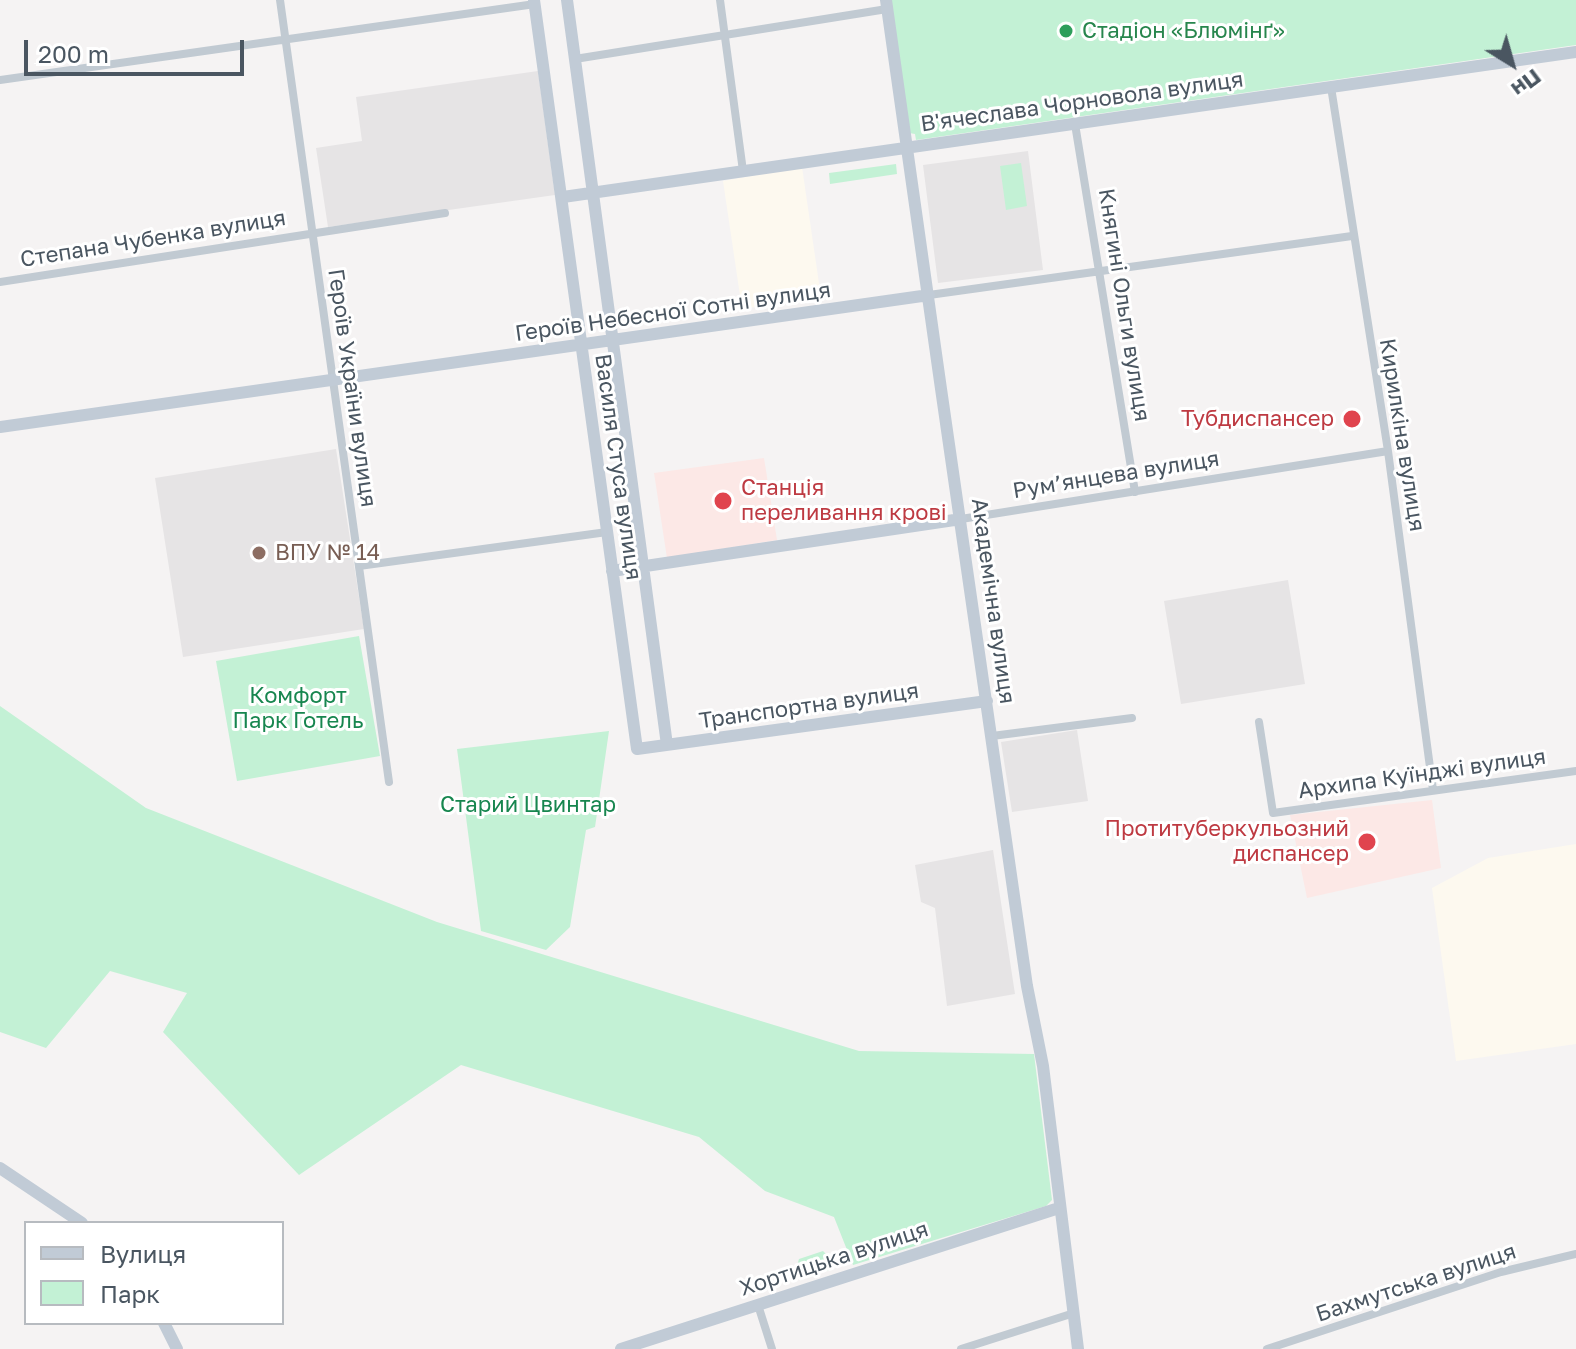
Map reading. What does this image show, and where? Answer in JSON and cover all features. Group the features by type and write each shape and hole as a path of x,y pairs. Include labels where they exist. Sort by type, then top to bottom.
{"street":[{"name":"Героїв України вулиця","path":"280,0 389,782"},
{"name":"Василя Стуса вулиця","path":"567,0 667,745"},
{"path":"720,0 743,171"},
{"path":"0,80 534,2"},
{"name":"Василя Стуса вулиця","path":"534,2 637,749"},
{"path":"575,59 725,35 886,4"},
{"name":"Академічна вулиця","path":"886,4 904,148 929,295 1027,986 1037,1034 1078,1349"},
{"name":"В'ячеслава Чорновола вулиця","path":"563,197 1576,52"},
{"name":"Кирилкіна вулиця","path":"1331,87 1388,451 1433,790"},
{"name":"Княгині Ольги вулиця","path":"1075,124 1135,492"},
{"path":"312,231 445,213"},
{"name":"Степана Чубенка вулиця","path":"0,282 312,231"},
{"name":"Героїв Небесної Сотні вулиця","path":"0,427 1352,236"},
{"name":"Рум’янцева вулиця","path":"612,571 1388,451"},
{"path":"359,566 607,532"},
{"name":"Транспортна вулиця","path":"637,749 987,701"},
{"path":"992,736 1132,718"},
{"name":"Архипа Куїнджі вулиця","path":"1259,722 1273,813 1576,771"},
{"path":"0,1168 79,1221"},
{"name":"Хортицька вулиця","path":"621,1349 1059,1208"},
{"name":"Бахмутська вулиця","path":"1267,1349 1501,1272 1576,1254"},
{"path":"758,1305 772,1349"},
{"path":"961,1349 1074,1313"},
{"path":"165,1325 177,1349"}],"shaded area":[{"path":"538,71 555,195 328,227 316,148 362,141 356,97"},
{"path":"1028,151 1043,270 938,283 923,165"},
{"path":"802,167 821,297 742,309 723,181"},
{"name":"ВПУ № 14","path":"336,449 364,629 183,657 155,478"},
{"path":"764,458 777,540 667,558 654,473"},
{"path":"1288,580 1305,684 1181,704 1164,601"},
{"path":"1077,730 1088,801 1012,812 1001,742"},
{"name":"Протитуберкульозний диспансер","path":"1432,800 1441,868 1307,898 1290,815"},
{"path":"1576,844 1576,1044 1456,1061 1432,888 1488,858"},
{"path":"993,850 1015,994 947,1006 935,908 921,902 915,865"}],"green space":[{"path":"890,0 1576,0 1576,45 916,140 915,134 909,133"},
{"path":"1021,163 1027,206 1006,210 1000,166"},
{"path":"896,164 897,174 830,184 829,173"},
{"name":"Комфорт Парк Готель","path":"359,636 380,756 237,781 216,661"},
{"path":"0,706 146,808 437,922 859,1051 1034,1054 1052,1200 1046,1206 853,1265 834,1217 765,1191 699,1137 461,1065 299,1175 163,1032 187,993 110,971 46,1048 0,1032"},
{"name":"Старий Цвинтар","path":"609,731 595,827 586,830 570,927 546,950 481,931 457,749"},
{"path":"823,1251 831,1259 829,1270 807,1278 796,1269 799,1259"}],"place":[{"name":"Стадіон «Блюмінґ»","path":"1066,31"},
{"name":"Тубдиспансер","path":"1352,419"},
{"name":"Станція переливання крові","path":"723,501"},
{"name":"ВПУ № 14","path":"259,553"},
{"name":"Протитуберкульозний диспансер","path":"1367,842"}]}
